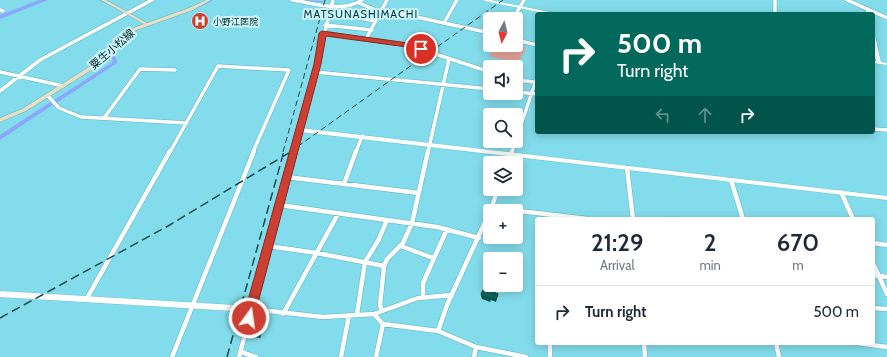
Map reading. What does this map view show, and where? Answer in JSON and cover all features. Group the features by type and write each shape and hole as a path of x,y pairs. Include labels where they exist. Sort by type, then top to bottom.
{"main road":[{"path":"103,0 145,24"},
{"name":"粟生小松線","path":"0,120 24,110 63,86 102,59 126,34 145,24 180,13 209,0"}],"street":[{"path":"0,91 40,60 152,0"},
{"path":"292,0 346,6 360,3 380,12 384,10 483,31"},
{"path":"256,357 240,354 315,72 322,33 333,0"},
{"path":"366,39 387,0"},
{"path":"444,23 457,0"},
{"path":"485,0 545,12"},
{"path":"518,12 524,0"},
{"path":"775,0 775,12"},
{"path":"847,0 867,12"},
{"path":"328,12 375,21"},
{"path":"875,14 886,17"},
{"path":"325,25 372,30"},
{"path":"322,33 408,45 483,70"},
{"path":"523,42 535,45"},
{"path":"875,45 879,63"},
{"path":"382,311 380,305 384,266 387,259 401,246 412,223 448,59"},
{"path":"875,62 887,64"},
{"path":"86,300 218,66 289,70 172,357"},
{"path":"104,118 140,69 174,70"},
{"path":"0,72 63,86"},
{"path":"315,72 483,88"},
{"path":"523,81 535,82 530,93 523,122"},
{"path":"523,92 535,94"},
{"path":"48,96 59,108 80,117 187,123"},
{"path":"875,129 887,130"},
{"path":"300,130 887,198"},
{"path":"344,184 362,136"},
{"path":"511,154 513,148"},
{"path":"627,168 633,217"},
{"path":"286,177 419,193"},
{"path":"731,180 742,217"},
{"path":"841,192 852,217"},
{"path":"279,205 412,223 447,229 478,238"},
{"path":"283,314 338,214"},
{"path":"523,214 552,217"},
{"path":"357,314 365,262 379,239 387,220"},
{"path":"438,331 452,295 483,227"},
{"path":"423,297 423,283 447,229"},
{"path":"875,243 887,245"},
{"path":"268,246 317,253 384,266"},
{"path":"401,246 433,258"},
{"path":"876,275 887,277"},
{"path":"876,275 887,294"},
{"path":"0,294 251,309 323,318 357,314 374,314 423,297 452,295"},
{"path":"875,308 887,310"},
{"path":"374,314 382,324 438,331 476,346 526,357"},
{"path":"341,357 349,315"},
{"path":"376,357 382,324"},
{"path":"550,345 550,357"},
{"path":"644,345 645,357"},
{"path":"776,345 779,357"},
{"path":"872,345 887,347"},
{"path":"474,357 476,346"}],"shaded area":[{"path":"523,47 526,48 520,60 504,60 489,56 492,52 523,52"}],"building":[{"path":"483,290 483,292 493,292 498,294 496,300 482,296 481,294"},
{"path":"251,325 262,327 258,336 248,334"}],"waterway":[{"path":"0,17 45,0"},
{"path":"191,10 211,0"},
{"path":"306,0 323,2"},
{"path":"56,101 115,62 112,52 122,41"},
{"path":"0,138 52,103"}],"railway":[{"path":"283,152 325,0"},
{"path":"290,152 503,0"},
{"path":"282,157 284,151"},
{"path":"282,157 292,151"},
{"path":"0,318 168,226 282,157"},
{"path":"227,357 282,157"}],"place":[{"name":"小野江医院","path":"200,21"}],"district":[{"name":"MATSUNASHIMACHI","path":"361,14"}],"route":[{"path":"249,318 317,64 322,33 408,45 421,49"}]}
